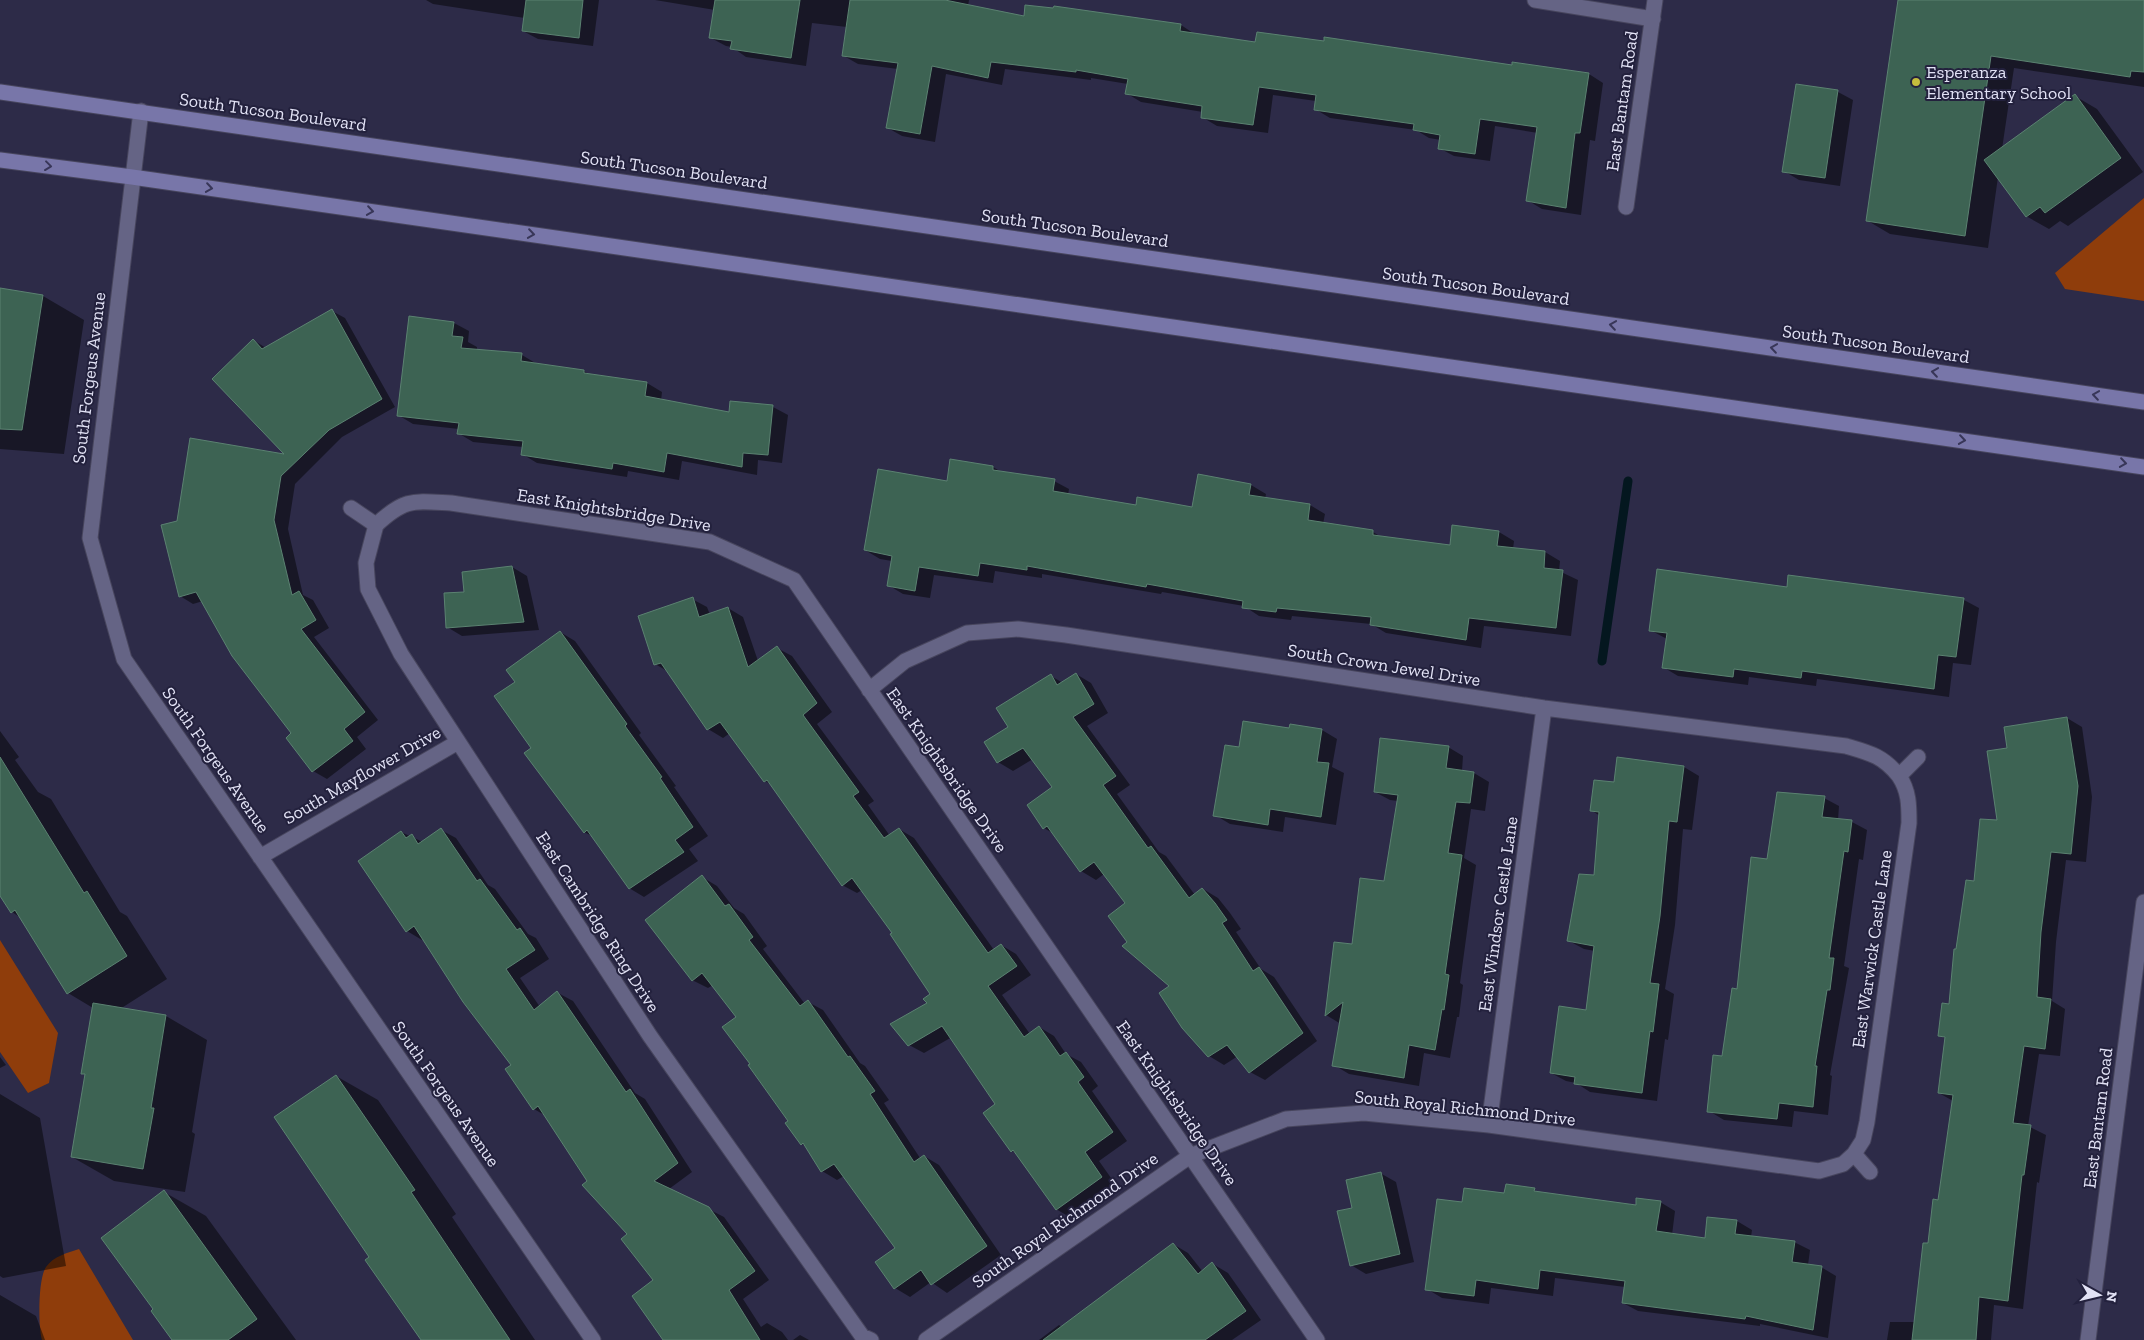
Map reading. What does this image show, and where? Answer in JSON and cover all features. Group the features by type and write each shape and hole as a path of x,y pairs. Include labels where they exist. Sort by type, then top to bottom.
{"main road":[{"name":"South Tucson Boulevard","path":"0,92 2144,402"},
{"path":"0,160 132,177 2144,467"}],"street":[{"path":"1535,0 1652,19"},
{"name":"East Bantam Road","path":"1626,208 1655,0"},
{"name":"South Forgeus Avenue","path":"141,112 90,538 124,659 593,1340"},
{"name":"East Knightsbridge Drive","path":"376,525 391,511 408,502 451,503 710,542 794,580 1317,1340"},
{"path":"351,508 376,525"},
{"name":"East Cambridge Ring Drive","path":"376,525 366,563 368,589 400,654 650,1036 862,1336 871,1340"},
{"name":"South Crown Jewel Drive","path":"869,690 906,661 966,633 1018,629 1066,634 1544,708 1846,746 1875,755 1889,764 1899,776"},
{"name":"East Windsor Castle Lane","path":"1489,1125 1544,708"},
{"name":"South Mayflower Drive","path":"260,856 458,742"},
{"path":"1899,776 1918,756"},
{"name":"East Warwick Castle Lane","path":"1854,1154 1863,1140 1867,1122 1908,823 1909,798 1899,776"},
{"name":"East Bantam Road","path":"2088,1340 2144,902"},
{"name":"South Royal Richmond Drive","path":"926,1340 1190,1156 1286,1119 1364,1113 1489,1125 1819,1170 1843,1164 1854,1154"},
{"path":"1854,1154 1870,1172"}],"shaded area":[{"path":"2144,198 2144,301 2065,289 2055,273"},
{"path":"0,940 58,1033 49,1083 28,1093 0,1052"},
{"path":"79,1249 133,1340 42,1340 39,1303 43,1273 53,1260"}],"building":[{"path":"526,0 583,0 579,38 522,31"},
{"path":"715,0 800,0 791,58 730,49 732,41 709,38"},
{"path":"850,0 945,0 1024,16 1025,5 1053,8 1054,6 1181,24 1180,31 1255,42 1257,32 1324,41 1324,37 1512,65 1512,62 1589,73 1580,133 1575,133 1566,208 1526,201 1537,127 1480,119 1475,154 1438,149 1440,135 1413,130 1414,124 1314,110 1316,95 1259,87 1253,125 1201,118 1202,106 1125,94 1128,79 1076,70 1076,72 991,62 988,78 932,66 920,134 886,128 898,63 842,56"},
{"path":"1898,0 2144,0 2144,72 2131,71 2130,77 1991,56 1965,236 1866,221"},
{"path":"1796,84 1838,90 1825,178 1782,172"},
{"path":"2075,94 2121,158 2045,213 2040,207 2026,217 1984,160"},
{"path":"0,288 43,295 22,430 0,429"},
{"path":"332,309 382,399 329,430 281,476 274,520 292,595 299,591 316,620 301,629 365,712 344,729 353,741 312,772 286,738 291,733 232,656 196,592 179,597 161,525 177,521 190,438 284,454 212,379 253,339 262,349"},
{"path":"409,316 454,322 452,336 463,337 461,348 522,353 521,361 647,382 645,396 729,412 730,401 773,405 768,455 743,453 742,467 667,453 664,472 613,463 612,469 521,455 523,441 457,434 459,423 397,416"},
{"path":"950,459 993,466 993,470 1055,479 1053,491 1136,505 1137,497 1192,507 1198,474 1251,484 1249,495 1310,504 1308,520 1373,530 1373,535 1450,545 1452,525 1499,531 1497,546 1545,551 1544,568 1563,570 1556,628 1469,618 1466,640 1370,625 1371,617 1277,608 1276,612 1242,608 1243,601 1147,584 1146,587 1027,566 1027,570 980,563 978,576 919,567 915,591 887,586 892,556 864,550 878,469 947,481"},
{"path":"512,566 524,622 446,628 444,593 464,592 462,572"},
{"path":"1657,569 1787,587 1788,575 1964,598 1956,657 1938,655 1934,689 1802,671 1801,678 1734,669 1733,677 1662,668 1667,633 1649,631"},
{"path":"693,597 699,617 728,607 748,667 777,646 817,703 803,715 859,792 853,796 884,838 899,828 988,953 1001,944 1017,966 988,986 1024,1037 1039,1026 1060,1056 1066,1052 1084,1077 1078,1082 1113,1132 1085,1152 1102,1177 1056,1210 1013,1150 1011,1152 983,1113 995,1104 942,1026 908,1046 890,1024 927,1003 923,999 930,994 890,934 892,933 852,878 842,886 767,780 764,782 720,722 707,730 661,663 654,665 638,616"},
{"path":"560,631 627,724 625,726 662,777 660,778 693,827 675,840 684,852 629,889 587,830 584,833 524,753 531,748 494,696 515,682 506,670"},
{"path":"1076,673 1094,704 1073,717 1116,776 1103,785 1148,848 1151,846 1189,898 1202,888 1215,903 1227,920 1222,923 1253,971 1259,967 1303,1033 1249,1073 1227,1045 1208,1057 1182,1028 1159,993 1169,986 1122,946 1127,942 1108,916 1125,903 1094,862 1080,872 1047,826 1043,829 1027,805 1052,787 1023,748 997,763 984,742 1008,727 996,708 1051,674 1057,685"},
{"path":"2067,717 2078,786 2071,854 2051,852 2041,932 2037,997 2051,999 2045,1049 2024,1046 2013,1123 2031,1125 2024,1175 2022,1175 2008,1301 1979,1297 1976,1340 1912,1340 1923,1243 1928,1243 1933,1199 1938,1200 1953,1095 1938,1093 1945,1037 1938,1036 1942,1003 1949,1004 1954,949 1956,949 1966,880 1974,881 1980,819 1997,820 1987,751 2007,748 2004,727"},
{"path":"1243,721 1289,728 1290,724 1322,729 1317,762 1329,763 1321,817 1270,809 1268,825 1213,816 1225,745 1239,747"},
{"path":"1380,738 1449,746 1446,768 1474,772 1470,803 1456,802 1448,853 1462,855 1445,974 1449,975 1444,1010 1442,1009 1435,1050 1409,1045 1404,1078 1332,1066 1343,1002 1325,1016 1334,942 1352,944 1360,878 1384,881 1398,795 1374,792"},
{"path":"0,757 84,893 87,891 127,956 67,994 15,910 11,913 0,896"},
{"path":"1617,757 1684,766 1677,822 1669,821 1660,916 1650,983 1659,984 1653,1032 1650,1031 1642,1093 1574,1084 1575,1077 1550,1073 1559,1006 1586,1010 1594,946 1567,941 1579,874 1594,875 1599,812 1590,811 1594,780 1614,782"},
{"path":"1777,792 1825,796 1822,817 1852,820 1848,852 1844,851 1829,958 1834,958 1830,990 1827,990 1815,1066 1817,1066 1813,1107 1779,1103 1777,1119 1707,1112 1713,1055 1722,1056 1732,988 1737,989 1751,857 1767,859"},
{"path":"441,828 477,881 480,879 517,930 520,928 535,950 506,969 534,1010 557,991 626,1092 630,1089 678,1163 654,1181 709,1207 755,1271 729,1290 760,1340 663,1340 632,1296 653,1280 621,1239 627,1234 582,1185 587,1181 538,1106 533,1110 505,1069 511,1065 463,1002 414,926 406,932 358,861 401,831 406,838 412,834 418,844"},
{"path":"702,875 725,906 729,904 753,937 749,940 800,1006 808,1000 848,1057 850,1056 875,1091 870,1094 914,1162 924,1155 987,1246 931,1285 921,1270 894,1289 875,1262 895,1248 834,1164 821,1172 803,1143 801,1145 785,1123 788,1121 748,1065 750,1064 722,1027 736,1017 702,973 692,981 645,920"},
{"path":"93,1003 166,1015 151,1108 154,1108 143,1169 71,1157 85,1074 81,1074"},
{"path":"336,1075 415,1190 411,1192 510,1340 421,1340 365,1260 369,1257 274,1117"},
{"path":"1381,1172 1400,1254 1350,1266 1337,1211 1352,1208 1346,1180"},
{"path":"1506,1184 1535,1188 1534,1191 1636,1205 1636,1198 1661,1201 1656,1231 1705,1238 1707,1217 1737,1220 1735,1234 1795,1241 1792,1262 1822,1266 1813,1330 1746,1316 1745,1319 1622,1303 1625,1281 1540,1270 1538,1289 1476,1280 1474,1296 1425,1290 1437,1199 1462,1202 1464,1188 1504,1193"},
{"path":"164,1190 257,1319 228,1340 172,1340 151,1311 153,1309 101,1238"},
{"path":"1173,1243 1198,1274 1212,1262 1246,1311 1205,1340 1043,1340"}],"waterway":[{"path":"1602,661 1628,481"}],"place":[{"name":"Esperanza Elementary School","path":"1916,82"}]}
